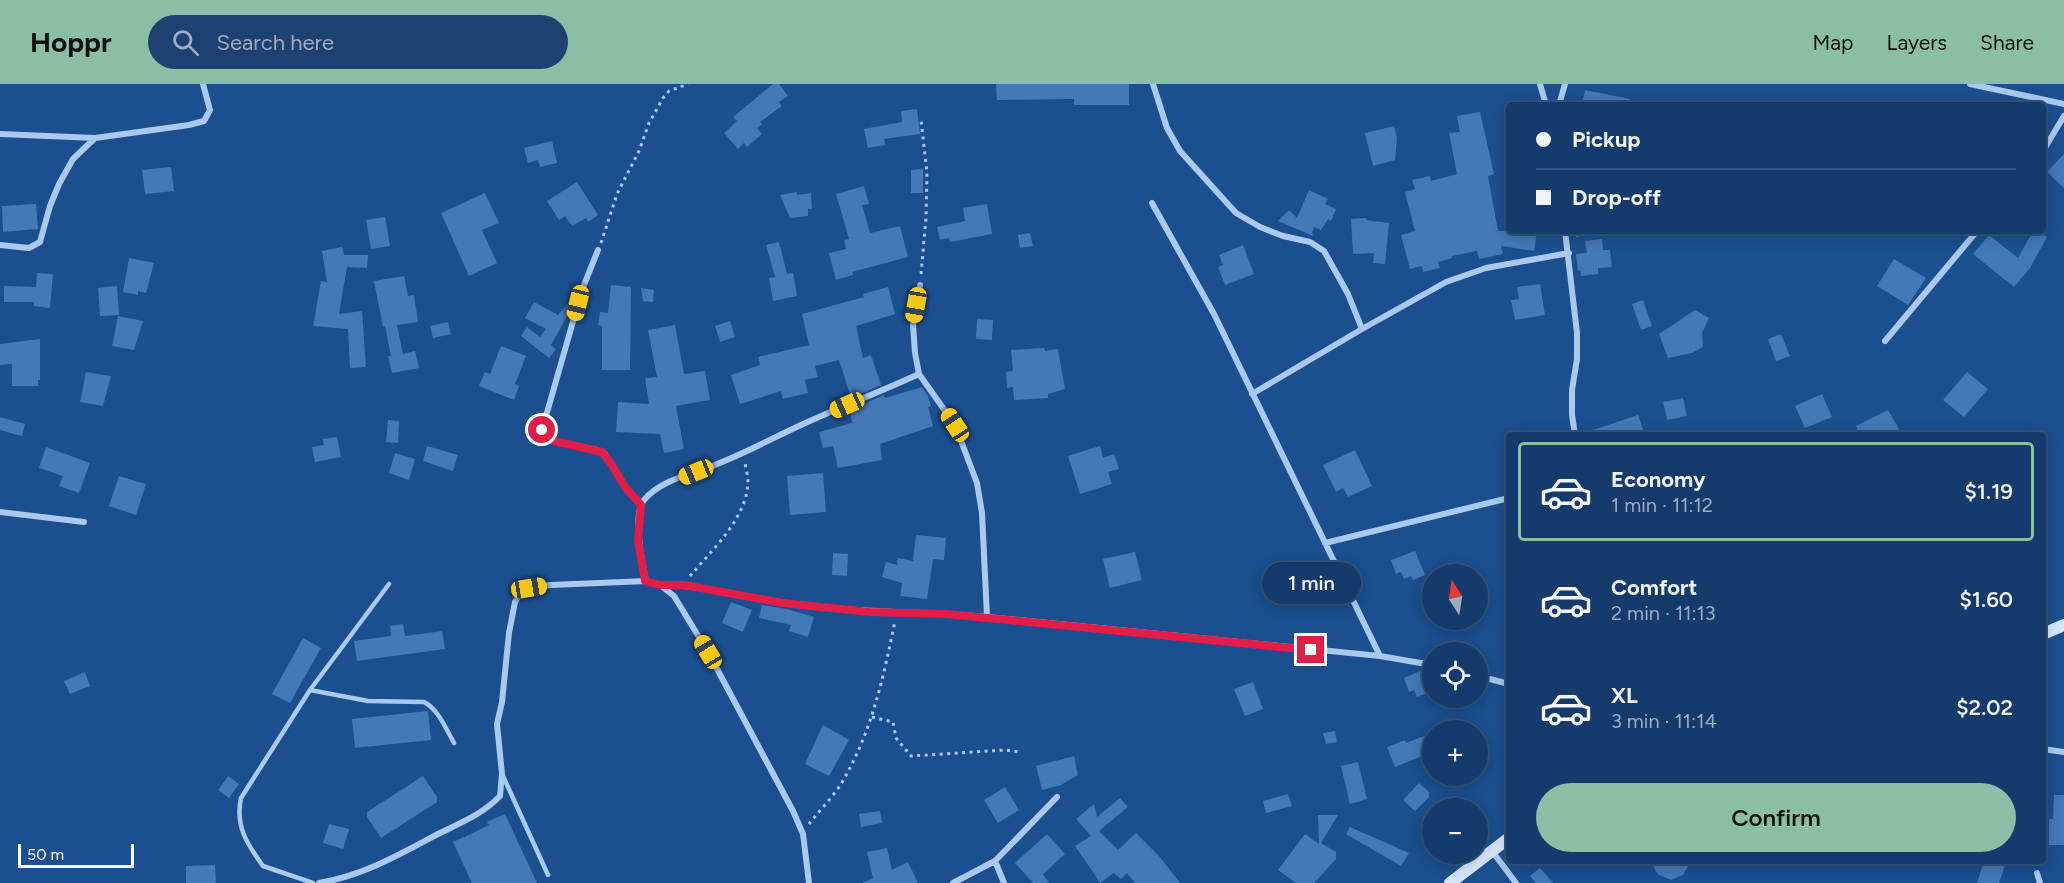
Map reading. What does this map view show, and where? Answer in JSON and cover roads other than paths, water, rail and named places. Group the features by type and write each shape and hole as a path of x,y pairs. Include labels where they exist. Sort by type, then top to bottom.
{"main road":[{"path":"2046,633 2064,626"},
{"path":"1450,883 1506,840"}],"street":[{"path":"0,134 95,138 189,125 204,120 210,110 203,84"},
{"path":"1153,84 1167,128 1180,151 1236,213 1260,227 1283,236 1310,242 1324,251 1348,294 1362,328"},
{"path":"1540,84 1545,102"},
{"path":"1560,102 1565,84"},
{"path":"1970,84 2064,105"},
{"path":"2046,146 2064,116"},
{"path":"0,245 29,248 40,242 59,184 74,159 95,138"},
{"path":"1152,203 1214,314 1380,656"},
{"path":"1565,234 1577,333 1572,390 1575,432"},
{"path":"1885,341 1974,234"},
{"path":"598,250 582,290 542,430 549,439 554,441 597,450 605,454 625,487 641,505"},
{"path":"1252,394 1362,328 1446,282 1486,268 1569,253"},
{"path":"920,285 913,325 919,374 955,425 977,483 982,513 987,617"},
{"path":"645,581 638,540 641,505 652,493 666,484 743,453 799,425 919,374"},
{"path":"1325,543 1506,499"},
{"path":"0,512 84,522"},
{"path":"319,883 357,875 481,813 500,796 502,774 497,724 502,702 509,633 515,602 519,595 529,588 645,581 660,585 684,585 783,603 870,612 987,617 1380,656 1422,663"},
{"path":"660,585 674,596 708,652 793,811 802,832 809,883"},
{"path":"1488,679 1506,683"},
{"path":"2046,749 2064,752"},
{"path":"953,883 995,861 1057,797"},
{"path":"1492,851 1516,883"},
{"path":"995,861 1004,883"},
{"path":"2037,873 2040,883"}],"lane":[{"path":"313,883 263,866 248,843 238,819 241,798 310,690 389,584"},
{"path":"310,690 368,701 424,702 440,718 454,743"},
{"path":"502,774 548,875"}]}
